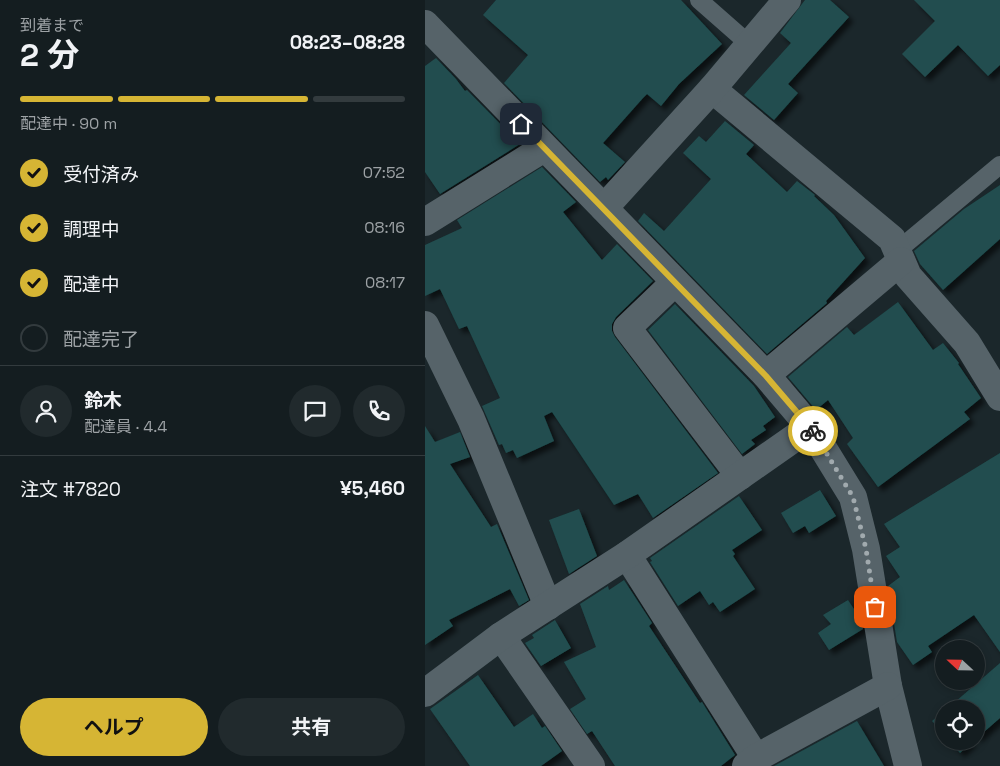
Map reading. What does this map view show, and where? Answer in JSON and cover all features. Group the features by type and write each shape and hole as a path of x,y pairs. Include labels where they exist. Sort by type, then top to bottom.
{"street":[{"path":"604,208 712,89 787,0"},
{"path":"425,24 436,47 544,148 604,208 766,376 810,427 853,497 866,549 888,686 908,766"},
{"path":"712,89 893,239 908,276 967,343 1000,397"},
{"path":"425,222 544,148"},
{"path":"766,376 899,256"},
{"path":"675,282 627,328 740,476"},
{"path":"425,325 471,419 549,606"},
{"path":"425,693 501,636 627,555 810,427"},
{"path":"627,555 751,762 888,686"},
{"path":"501,636 591,766"}],"lane":[{"path":"699,0 749,44"},
{"path":"899,256 1000,165"}],"building":[{"path":"496,0 681,0 722,44 679,84 661,106 647,94 603,143 625,162 608,180 606,177 600,182 504,83 528,55 483,15"},
{"path":"805,0 830,0 849,17 788,84 798,93 774,120 744,95 791,43 780,33"},
{"path":"914,0 1000,0 1000,65 988,76 958,45 925,77 902,54 935,21"},
{"path":"436,58 465,91 467,90 520,144 440,194 425,172 425,66"},
{"path":"725,121 754,145 746,154 787,192 797,181 815,195 834,215 865,258 826,301 827,303 767,354 638,221 644,213 664,231 711,179 683,153 699,136 706,142"},
{"path":"542,167 576,202 563,212 602,260 617,244 653,281 616,317 612,324 612,331 718,473 653,518 638,494 614,505 552,412 544,416 554,441 517,458 513,450 506,453 502,444 499,445 482,406 500,398 467,326 459,329 440,289 425,296 425,245 462,228 457,220"},
{"path":"1000,185 1000,239 943,290 920,264 914,251 964,209"},
{"path":"898,302 933,350 943,343 959,363 981,398 964,412 970,419 878,487 847,444 853,438 828,400 816,410 788,377 847,327 854,335"},
{"path":"675,304 754,386 775,417 763,426 766,430 751,440 755,444 742,454 648,330"},
{"path":"425,426 435,442 460,432 470,457 450,464 491,527 497,524 529,600 519,606 510,589 449,620 453,626 425,645"},
{"path":"1000,453 1000,652 974,615 935,640 928,646 932,652 913,665 897,642 888,586 900,577 886,556 900,547 884,524"},
{"path":"820,490 836,516 809,533 805,526 793,533 781,513"},
{"path":"739,496 762,530 732,550 735,554 733,556 755,589 720,612 713,602 709,605 700,591 678,606 650,562 652,561 650,558"},
{"path":"579,509 597,556 569,574 549,520"},
{"path":"624,580 652,623 649,626 700,703 702,702 735,755 721,766 615,766 592,731 587,734 570,709 586,699 564,662 596,647 580,604 608,586 609,590"},
{"path":"848,600 854,609 859,605 863,629 829,650 818,633 831,624 823,615"},
{"path":"555,620 571,648 541,666 525,643 534,638 532,635"},
{"path":"1000,663 1000,718 985,731 985,700 957,700 969,690 985,690 985,676"},
{"path":"478,675 514,727 533,714 542,728 545,726 562,751 541,766 470,766 430,709"},
{"path":"857,721 884,766 774,766"}],"way so far":[{"path":"813,431 853,497 866,549 875,607"}],"route":[{"path":"521,124 766,376 813,431"}]}
